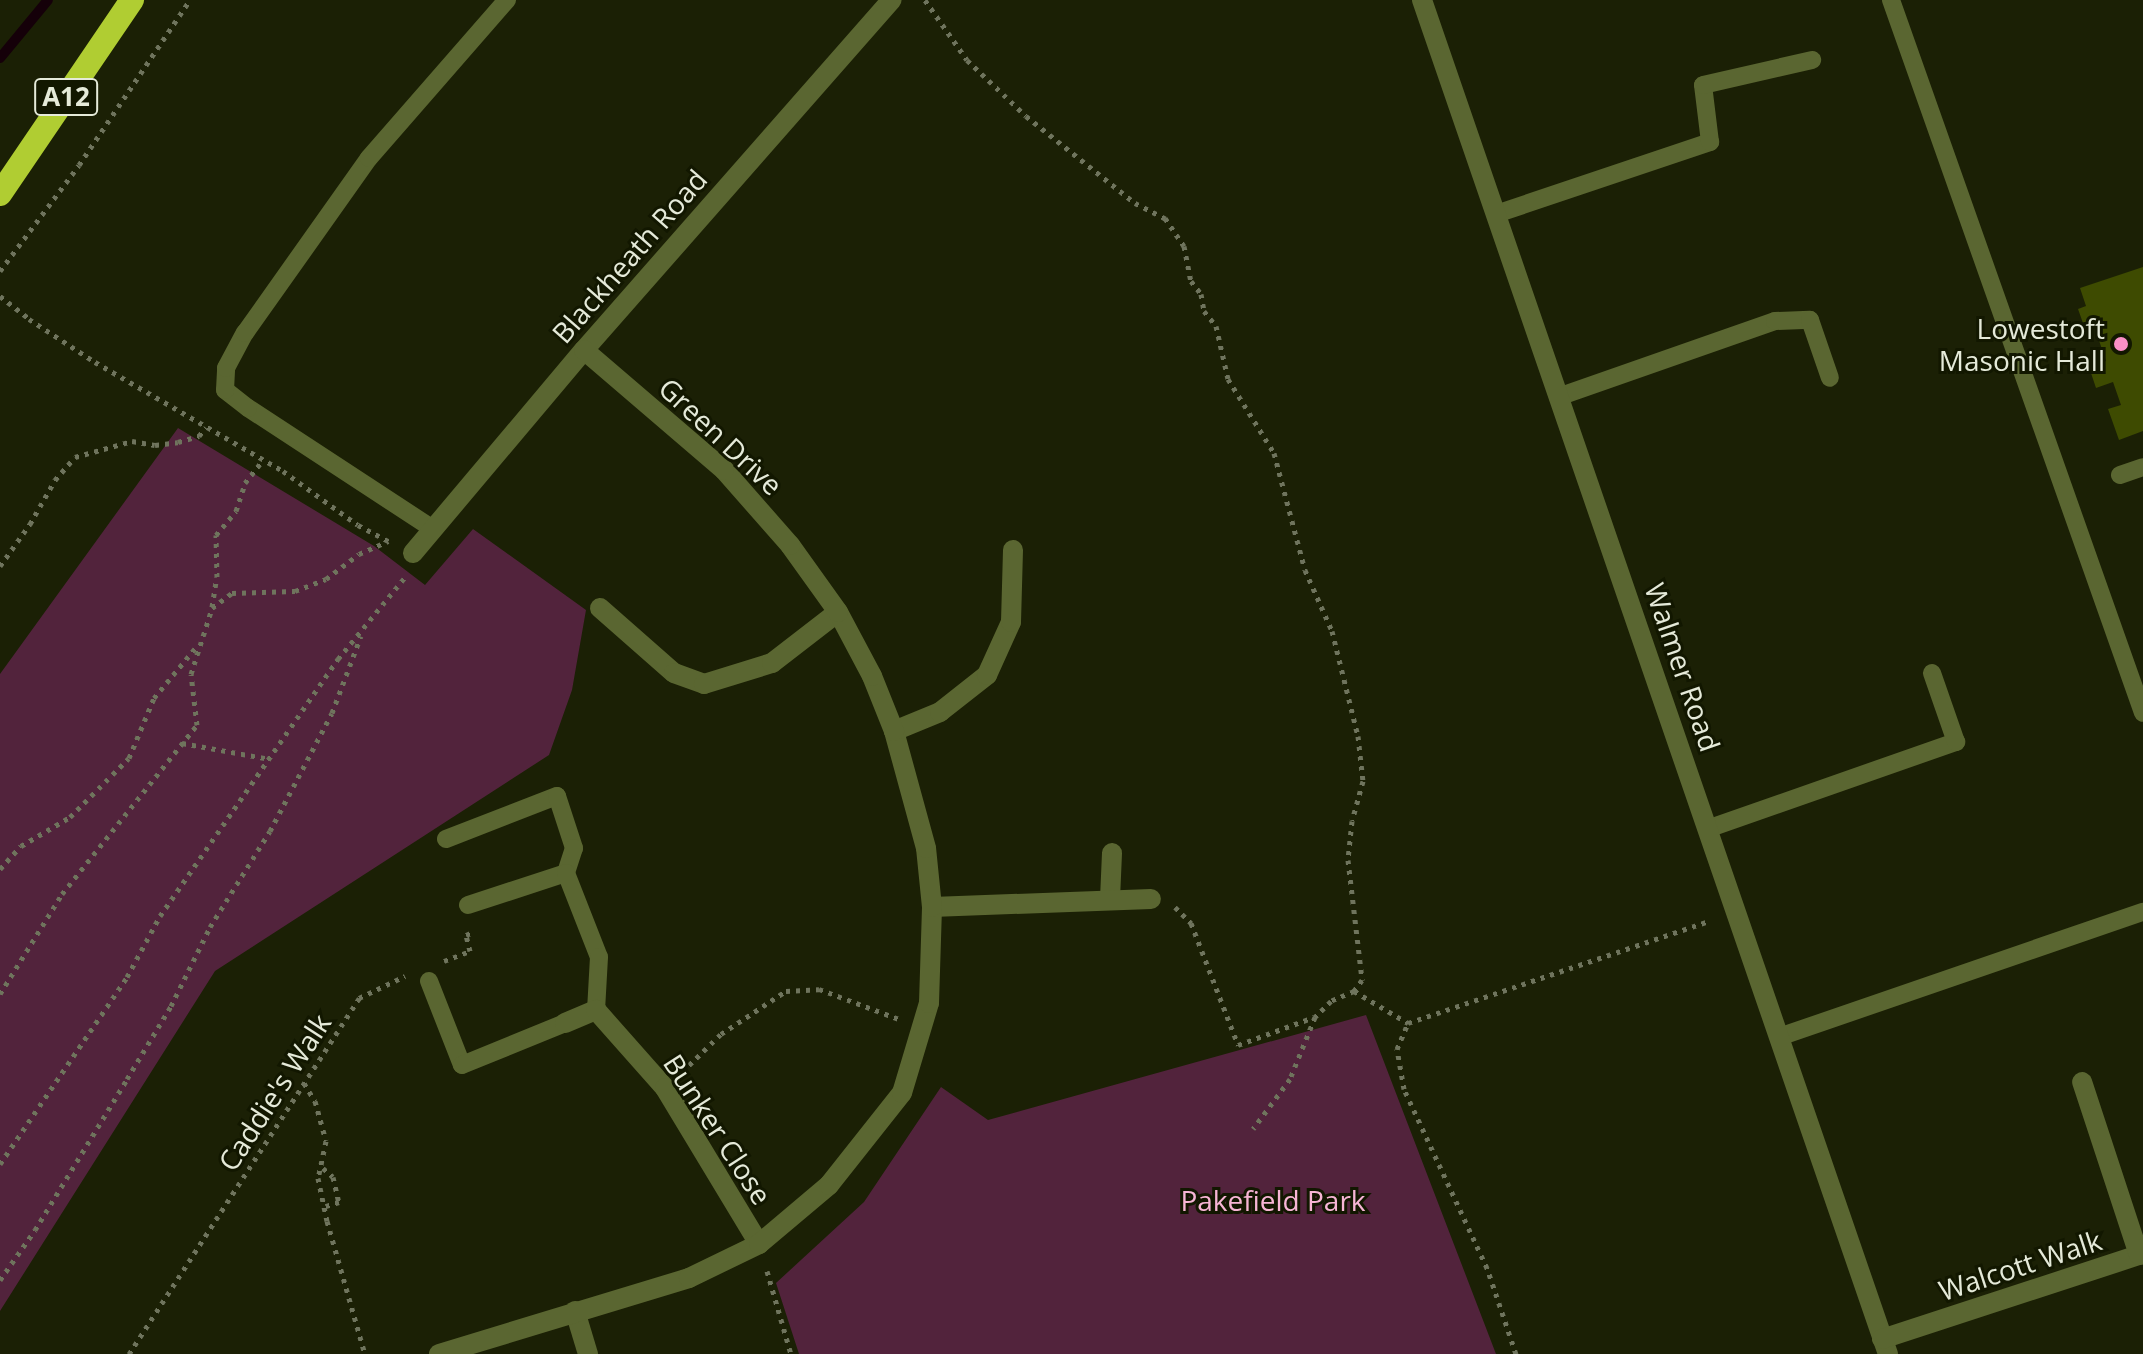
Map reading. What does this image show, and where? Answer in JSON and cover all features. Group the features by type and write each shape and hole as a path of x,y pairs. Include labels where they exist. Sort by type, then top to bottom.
{"highway":[{"name":"A12","path":"0,194 132,0"}],"street":[{"name":"Blackheath Road","path":"413,553 584,350 892,0"},
{"name":"Walmer Road","path":"1422,0 1710,828 1885,1346"},
{"name":"Green Drive","path":"439,1354 689,1278 759,1244 829,1185 902,1093 929,1003 932,907 926,848 894,731 872,676 838,612 790,545 724,470 584,350"},
{"path":"894,731 940,712 987,675 1011,622 1013,550"},
{"path":"600,608 674,673 704,684 772,663 838,612"},
{"path":"1110,899 1112,853"},
{"path":"932,907 1151,899"},
{"path":"565,1023 596,1010"},
{"name":"Bunker Close","path":"596,1010 665,1088 759,1244"},
{"name":"Walcott Walk","path":"1885,1346 2139,1255 2082,1082"},
{"path":"575,1311 588,1354"}],"lane":[{"path":"433,529 236,399 225,390 226,368 245,333 369,158 507,0"},
{"path":"1891,0 2143,713"},
{"path":"1496,214 1710,142 1703,85 1812,60"},
{"path":"1558,397 1775,321 1810,320 1830,378"},
{"path":"2120,475 2143,467"},
{"path":"1710,828 1956,742 1932,673"},
{"path":"446,839 557,796 574,848 566,873 599,957 596,1010"},
{"path":"468,905 566,873"},
{"path":"1779,1037 2143,912"},
{"path":"421,977 462,1065 565,1023"}],"path":[{"path":"0,271 79,165 190,0"},
{"path":"925,0 967,60 1026,116 1135,203 1165,218 1184,246 1191,281 1201,294 1204,311 1216,326 1228,379 1274,453 1305,570 1332,631 1358,736 1363,781 1352,821 1348,860 1362,980 1354,991 1331,1001 1315,1017 1290,1079 1253,1129"},
{"path":"0,296 95,362 263,460 358,525 413,553 403,584 338,659 160,916 127,977 0,1164"},
{"path":"0,566 55,480 75,457 132,441 155,445 178,442 199,436 206,427"},
{"path":"0,994 62,894 197,725 191,674 212,608 217,577 216,535 236,511 245,483 263,460"},
{"path":"212,608 232,593 295,591 326,579 359,554 388,541"},
{"path":"0,1280 35,1230 171,1006 210,927 270,831 332,713 363,631"},
{"path":"0,869 21,846 70,817 129,758 154,698 200,643"},
{"path":"182,743 270,759"},
{"path":"1151,899 1173,905 1191,923 1238,1045 1315,1017"},
{"path":"441,963 470,951 466,935 475,931 468,905"},
{"path":"1516,1354 1487,1268 1404,1089 1397,1049 1408,1023 1736,912"},
{"name":"Caddie's Walk","path":"129,1354 359,998 421,977"},
{"path":"665,1088 721,1034 786,991 819,989 922,1029"},
{"path":"1354,991 1408,1023"},
{"path":"304,1083 315,1101 326,1141 323,1168 318,1178 365,1354"},
{"path":"323,1168 333,1177 339,1202 326,1206"},
{"path":"759,1244 791,1354"}],"green space":[{"path":"178,428 374,546 425,585 473,529 586,610 572,690 549,755 215,971 0,1311 0,674"},
{"name":"Pakefield Park","path":"1366,1015 1496,1354 799,1354 776,1283 864,1202 941,1087 988,1120"}],"building":[{"name":"Lowestoft Masonic Hall","path":"2143,267 2143,431 2119,440 2108,409 2121,405 2113,382 2096,388 2089,367 2106,361 2093,323 2084,326 2078,309 2086,306 2080,288"}],"waterway":[{"path":"0,58 48,0"}],"place":[{"name":"Lowestoft Masonic Hall","path":"2121,344"}]}
